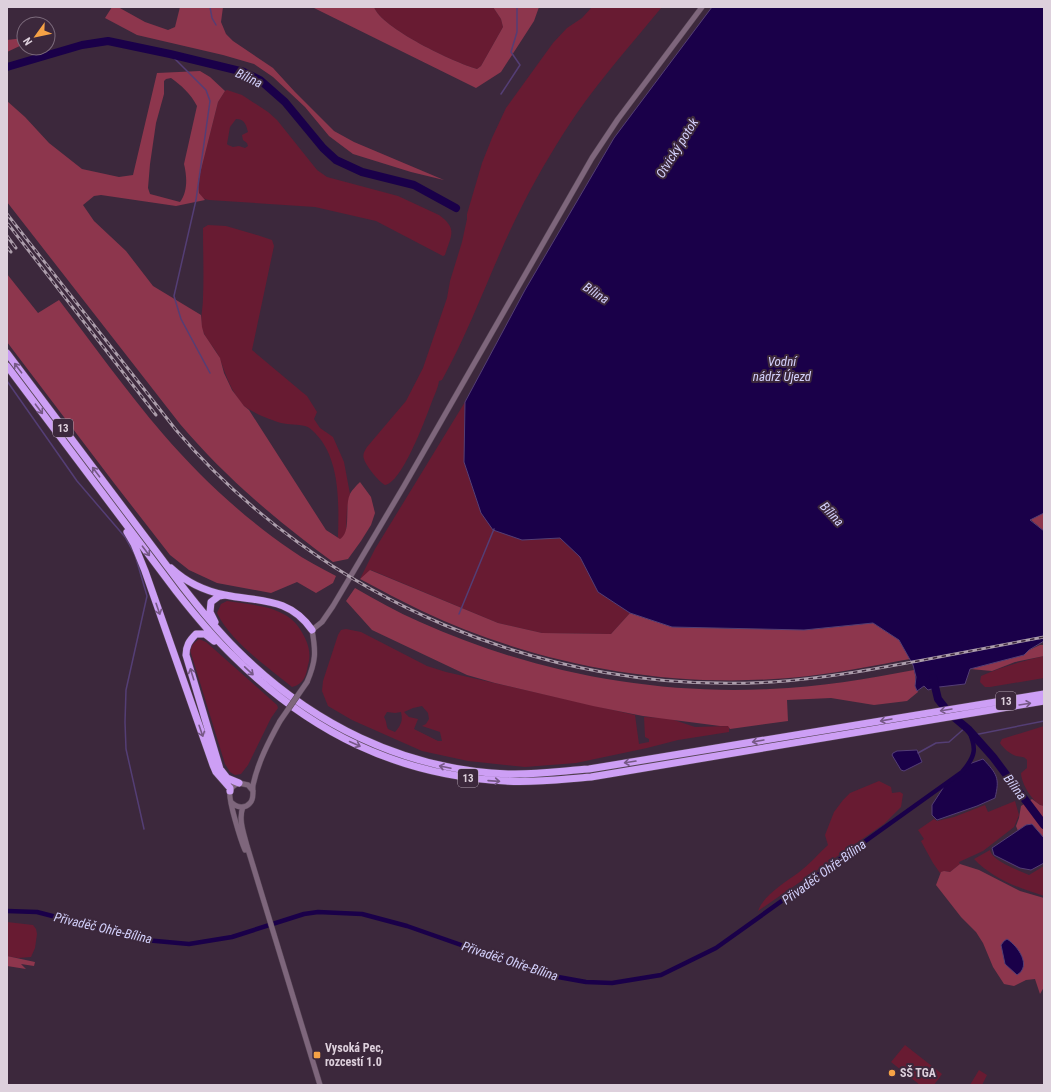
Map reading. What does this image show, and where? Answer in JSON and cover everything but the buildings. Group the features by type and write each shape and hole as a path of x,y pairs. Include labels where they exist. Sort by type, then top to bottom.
{"highway":[{"name":"13","path":"7,353 158,555 256,678 297,710 323,727 351,742 408,766 480,780 535,782 591,777 1044,701"},
{"name":"13","path":"7,366 176,591 203,624 235,653 304,706 328,722 354,736 411,758 447,767 508,774 534,774 590,769 1044,694"},
{"path":"106,498 134,544 145,571 213,765 216,772 230,788 230,791"},
{"path":"158,555 188,581 225,595 266,600 288,608 305,620 312,630"},
{"path":"225,595 219,596 211,602 210,612 235,653"},
{"path":"235,653 205,634 196,634 188,642 186,649 186,655 220,769 227,778 242,784"}],"street":[{"path":"320,1085 258,884 243,829 242,811 244,807 251,802 258,770 268,743 280,722 307,682 314,667 316,650 312,630 322,622 333,606 408,479 592,158 618,119 702,7"},
{"path":"258,770 250,781 232,788 229,797 237,828 258,884"},
{"path":"242,784 250,787 253,791"},
{"path":"231,802 238,807 244,807"}],"shaded area":[{"path":"112,7 118,7 145,22 168,30 175,27 180,7 223,7 221,22 226,34 233,41 273,68 334,131 354,142 444,180 411,172 353,154 329,136 305,107 273,77 254,64 223,55 137,35 105,18"},
{"path":"312,7 374,7 390,25 420,44 453,60 477,69 481,66 503,27 501,19 493,7 539,7 534,21 501,72 476,88"},
{"path":"374,7 493,7 501,19 503,27 481,66 477,69 453,60 420,44 390,25"},
{"path":"592,7 662,7 618,59 587,99 563,134 543,168 513,224 464,336 442,380 439,381 424,423 412,450 399,474 392,482 385,485 367,466 363,456 367,447 406,401 423,368 447,298 450,281 462,242 467,214 482,163 492,138 506,108 553,43 567,28 582,18"},
{"path":"16,39 16,48 7,52 7,40"},
{"path":"200,71 210,77 225,91 218,102 198,182 199,193 205,200 176,206 101,195 94,196 83,205 94,221 126,251 153,286 201,315 204,334 220,358 224,373 232,390 244,406 249,410 326,530 340,539 344,536 346,531 348,499 353,489 360,482 371,497 375,513 371,525 348,559 333,562 252,498 215,462 180,424 7,202 7,101 25,117 49,143 82,169 119,177 133,175 157,73","holes":["171,78 189,94 197,106 184,164 186,189 180,202 150,194 148,188 156,123 164,94 164,81"]},
{"path":"227,90 242,95 268,112 277,120 317,170 327,177 398,196 439,215 449,224 451,229 451,237 445,255 443,256 376,221 315,207 209,200 203,198 199,191 198,182 218,102","holes":["236,119 239,119 245,123 247,127 248,132 242,135 243,140 248,146 245,148 239,146 233,147 227,144 230,127"]},
{"path":"208,225 226,226 272,240 274,246 252,350 307,396 317,412 314,419 320,428 333,437 344,462 350,494 347,509 346,531 343,538 338,538 338,496 334,468 323,443 308,427 281,423 246,408 232,389 218,355 203,332 201,320 203,302 203,228"},
{"path":"7,274 38,313 59,300 136,401 192,466 240,511 274,538 313,564 336,576 333,583 316,593 297,582 271,593 217,583 189,570 170,555 7,342"},
{"path":"465,402 464,462 522,540 560,538 580,557 598,592 630,613 611,634 542,633 498,623 371,570 360,579 375,549"},
{"path":"1044,513 1044,531 1030,519"},
{"path":"370,570 498,623 542,633 611,634 630,613 672,627 804,630 873,623 899,640 910,659 809,676 760,680 710,680 660,677 611,670 562,660 514,647 467,630 422,611 360,579"},
{"path":"355,588 403,614 461,639 504,654 591,676 680,688 725,690 807,686 914,670 918,692 907,701 874,705 831,698 787,700 788,721 730,729 728,726 643,716 593,706 467,675 372,630 346,601"},
{"path":"227,601 272,609 291,619 299,627 306,641 309,655 309,662 302,682 292,687 251,653 231,634 217,613 221,604"},
{"path":"346,629 361,632 427,666 446,672 635,715 639,744 649,742 649,739 645,737 644,717 668,718 695,727 729,726 729,732 678,740 576,763 525,767 468,761 422,751 352,720 328,706 322,691 323,681 341,630","holes":["422,706 428,713 429,719 426,724 422,726 440,732 442,741 438,741 414,729 418,719 409,717 404,712","387,712 401,712 401,723 395,732 387,728 384,717"]},
{"path":"199,639 206,642 277,705 278,708 271,718 248,765 241,774 235,775 230,772 225,764 190,650 193,644"},
{"path":"1040,645 1044,645 1044,656 1015,662 992,671 970,669 1024,655 1029,650"},
{"path":"1044,656 1044,678 990,687 985,687 980,682 981,676 1012,664"},
{"path":"1044,726 1044,806 1032,797 1023,782 1021,773 1027,768 1027,760 1024,757 1011,754 1000,743 1002,739"},
{"path":"879,781 891,787 892,793 900,792 903,794 901,807 884,824 758,911 769,895 802,870 828,845 825,835 834,812 843,800 850,793"},
{"path":"1032,799 1044,806 1044,838 1032,824 1026,825 1018,831 1016,826 1021,806"},
{"path":"1015,801 1019,815 1014,827 983,851 959,862 960,864 950,872 944,871 940,873 922,843 921,841 924,839 918,830 934,819 937,821 954,817 985,805 988,812"},
{"path":"990,850 995,858 1012,868 1029,875 1044,866 1044,896 1007,882 989,872 974,859"},
{"path":"960,864 979,870 1020,891 1044,898 1044,987 1040,994 1035,979 1026,980 1014,986 1004,984 993,967 983,943 976,932 961,917 936,885 941,872 950,872"},
{"path":"7,922 33,925 36,929 37,934 35,948 31,957 18,958 7,956"},
{"path":"7,956 35,962 34,966 21,964 26,969 7,966"},
{"path":"905,1045 942,1074 934,1085 920,1085 891,1062"},
{"path":"979,1070 987,1075 982,1085 970,1085"}],"water":[{"name":"Vodní nádrž Újezd","path":"712,7 1044,7 1044,513 1030,520 1044,531 1044,641 1029,650 1024,655 970,669 965,684 939,687 928,690 924,686 917,691 915,686 916,677 913,665 899,640 873,623 804,630 672,627 630,613 598,592 580,557 560,538 522,540 493,530 481,513 464,462 465,402 525,290 614,138"},
{"path":"917,750 922,762 904,771 901,770 892,755 893,753 897,751"},
{"path":"983,759 996,777 997,786 995,798 937,820 932,815 932,805 945,785 962,772 969,764"},
{"path":"1032,824 1044,838 1044,863 1031,870 1020,868 994,855 992,848 1026,825"},
{"path":"1007,939 1015,946 1022,956 1023,967 1017,975 1005,964 1001,945"}],"waterway":[{"path":"210,7 212,18 216,25"},
{"path":"501,94 520,65 511,52 517,32 517,7"},
{"name":"Bílina","path":"7,67 82,45 108,41 244,72 260,80 285,102 323,148 336,160 362,172 414,185 456,208"},
{"path":"170,54 206,90 210,101 196,200 174,296 181,319 210,373"},
{"path":"7,381 77,481 125,537 135,555 147,596 126,690 125,722 126,749 144,829"},
{"path":"459,614 494,529"},
{"name":"Bílina","path":"933,678 938,699 949,713 968,729 993,757 1044,825"},
{"path":"974,735 1044,721"},
{"path":"918,753 936,743 949,742 966,727"},
{"name":"Přivaděč Ohře-Bílina","path":"7,911 37,912 145,940 189,944 232,937 304,914 318,912 362,914 407,926 547,975 586,982 612,983 661,975 716,948 962,772 967,766 974,752 973,741 968,729"}],"railway":[{"path":"7,214 176,430 234,490 299,543 369,588 444,625 523,653 605,672 688,682 790,681 863,671 1044,637"},
{"path":"8,224 156,415"},
{"path":"7,236 16,248"},
{"path":"7,247 11,252"}],"place":[{"name":"Vysoká Pec, rozcestí 1.0","path":"317,1055"},
{"name":"SŠ TGA","path":"892,1073"}],"water label":[{"name":"Otvický potok","path":"677,148"}]}
